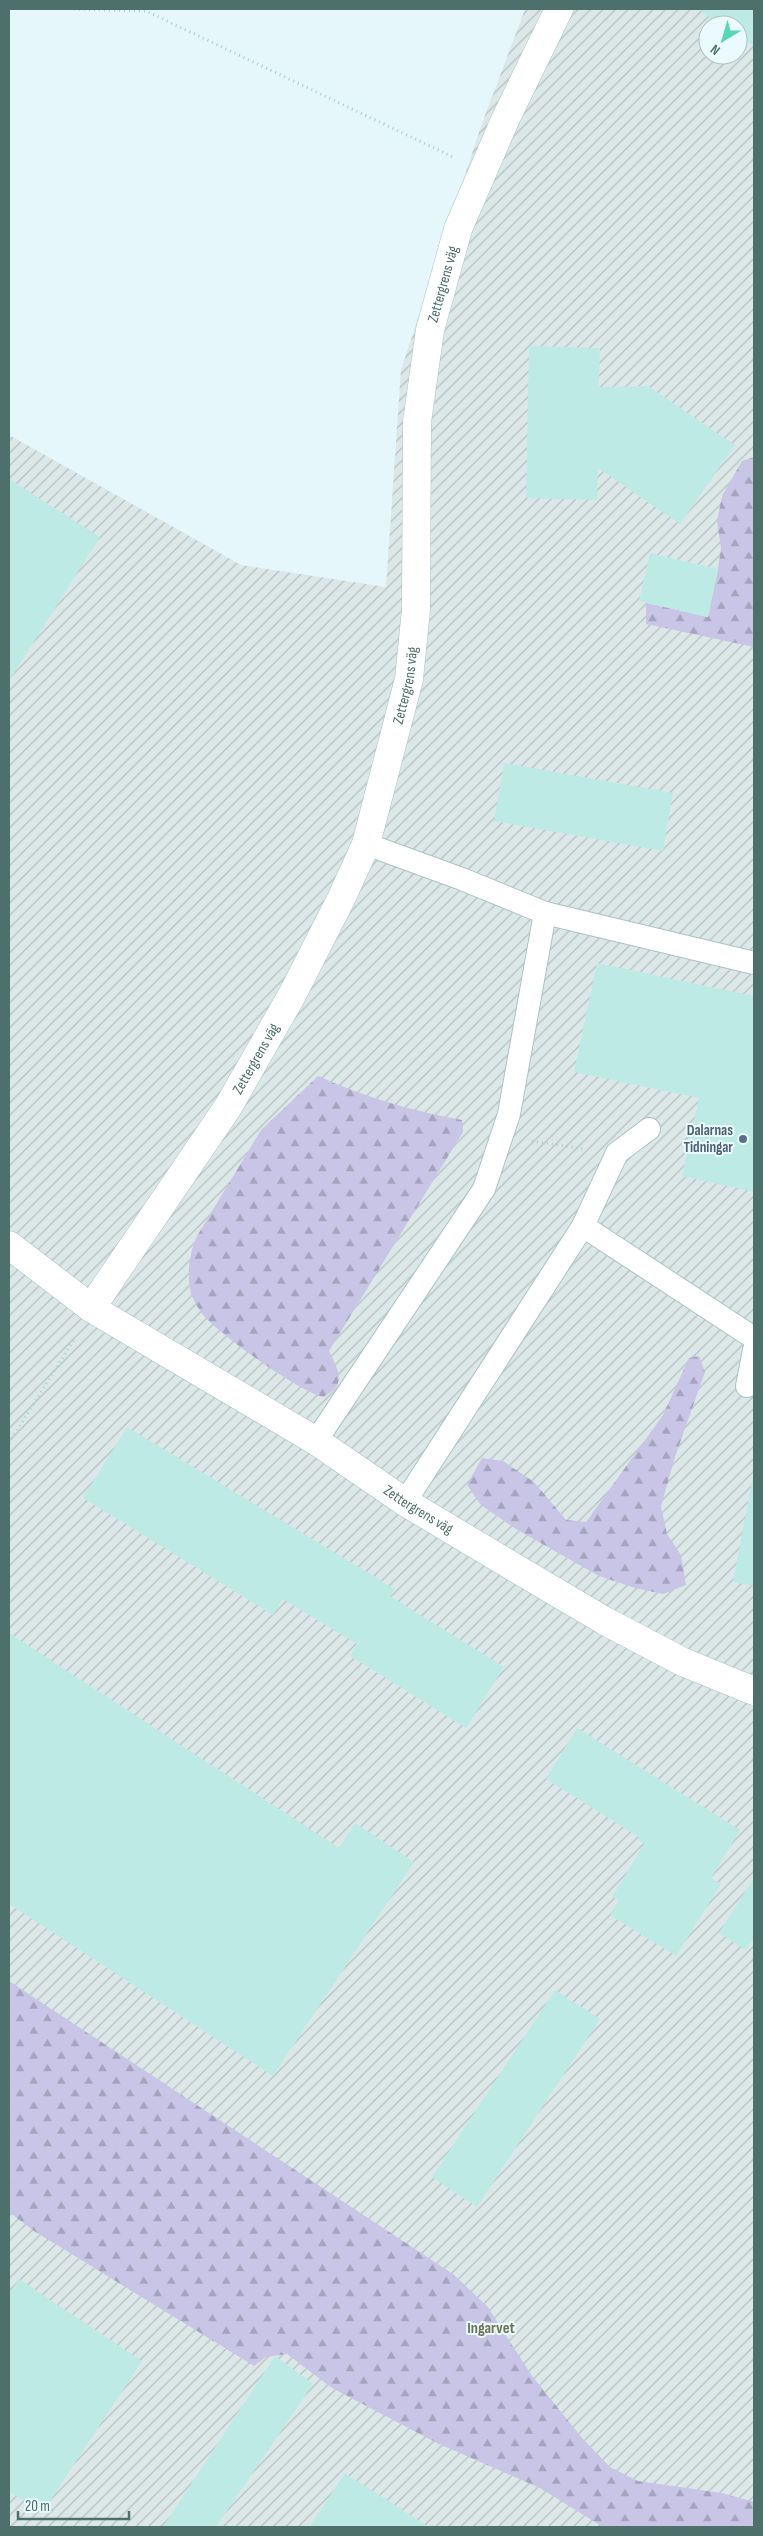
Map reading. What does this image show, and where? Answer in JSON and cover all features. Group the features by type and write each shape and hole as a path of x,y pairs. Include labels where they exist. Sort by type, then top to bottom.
{"street":[{"name":"Zettergrens väg","path":"92,1308 228,1107 292,995 341,900 366,844 409,679 416,610 417,422 430,330 458,229 482,171 559,9"},
{"name":"Zettergrens väg","path":"9,1245 92,1308 316,1441 405,1502 605,1621 683,1662 754,1691"}],"lane":[{"path":"366,844 545,912 754,963"},
{"path":"316,1441 484,1189 509,1114 545,912"},
{"path":"405,1502 584,1226 617,1153 650,1129"},
{"path":"584,1226 754,1338"},
{"path":"747,1386 754,1350"}],"path":[{"path":"74,9 146,11 482,171"},
{"path":"501,1137 617,1153"},
{"path":"9,1443 60,1365 92,1308"}],"shaded area":[{"name":"Ingarvet","path":"525,9 754,9 754,2527 9,2527 9,435 241,565 386,587 401,370 481,126"}],"green space":[{"path":"754,457 754,647 646,624 646,603 708,617 721,548 717,521 722,496 742,461"},
{"path":"318,1076 389,1102 462,1120 463,1132 329,1351 339,1377 336,1387 323,1397 279,1374 227,1337 200,1312 192,1296 189,1281 190,1258 197,1236 261,1130"},
{"path":"699,1356 705,1372 675,1457 661,1506 667,1534 681,1555 686,1585 663,1594 635,1588 599,1576 516,1529 481,1505 467,1485 482,1458 503,1461 534,1482 566,1520 586,1522 663,1415 689,1358"},
{"path":"9,1981 453,2274 487,2306 532,2376 583,2439 610,2467 638,2481 722,2493 754,2502 754,2527 603,2527 540,2488 437,2443 332,2388 287,2354 266,2357 254,2366 34,2231 9,2212"}],"building":[{"path":"703,9 754,9 754,46 748,42 748,15 706,15 701,12"},
{"path":"529,346 600,348 599,387 648,386 735,445 680,524 598,468 597,500 526,498"},
{"path":"9,479 100,537 9,681"},
{"path":"650,553 718,569 708,617 639,601"},
{"path":"504,763 673,793 663,851 494,821"},
{"path":"597,963 754,996 754,1192 682,1176 699,1098 574,1072"},
{"path":"127,1427 395,1589 390,1596 504,1667 466,1728 350,1656 357,1644 283,1599 273,1615 83,1498"},
{"path":"754,1476 754,1586 733,1582"},
{"path":"9,1633 339,1848 355,1823 414,1862 273,2076 9,1904"},
{"path":"577,1728 740,1830 711,1878 721,1884 676,1956 610,1915 619,1900 612,1897 644,1844 638,1840 639,1837 546,1779"},
{"path":"754,1878 754,1938 746,1950 719,1933"},
{"path":"555,1990 600,2019 477,2207 432,2177"},
{"path":"19,2279 142,2361 42,2513 9,2491 9,2294"},
{"path":"275,2356 313,2384 216,2527 163,2527"},
{"path":"345,2473 429,2527 309,2527"}],"place":[{"name":"Dalarnas Tidningar","path":"743,1139"}],"district":[{"name":"Ingarvet","path":"491,2328"}]}
